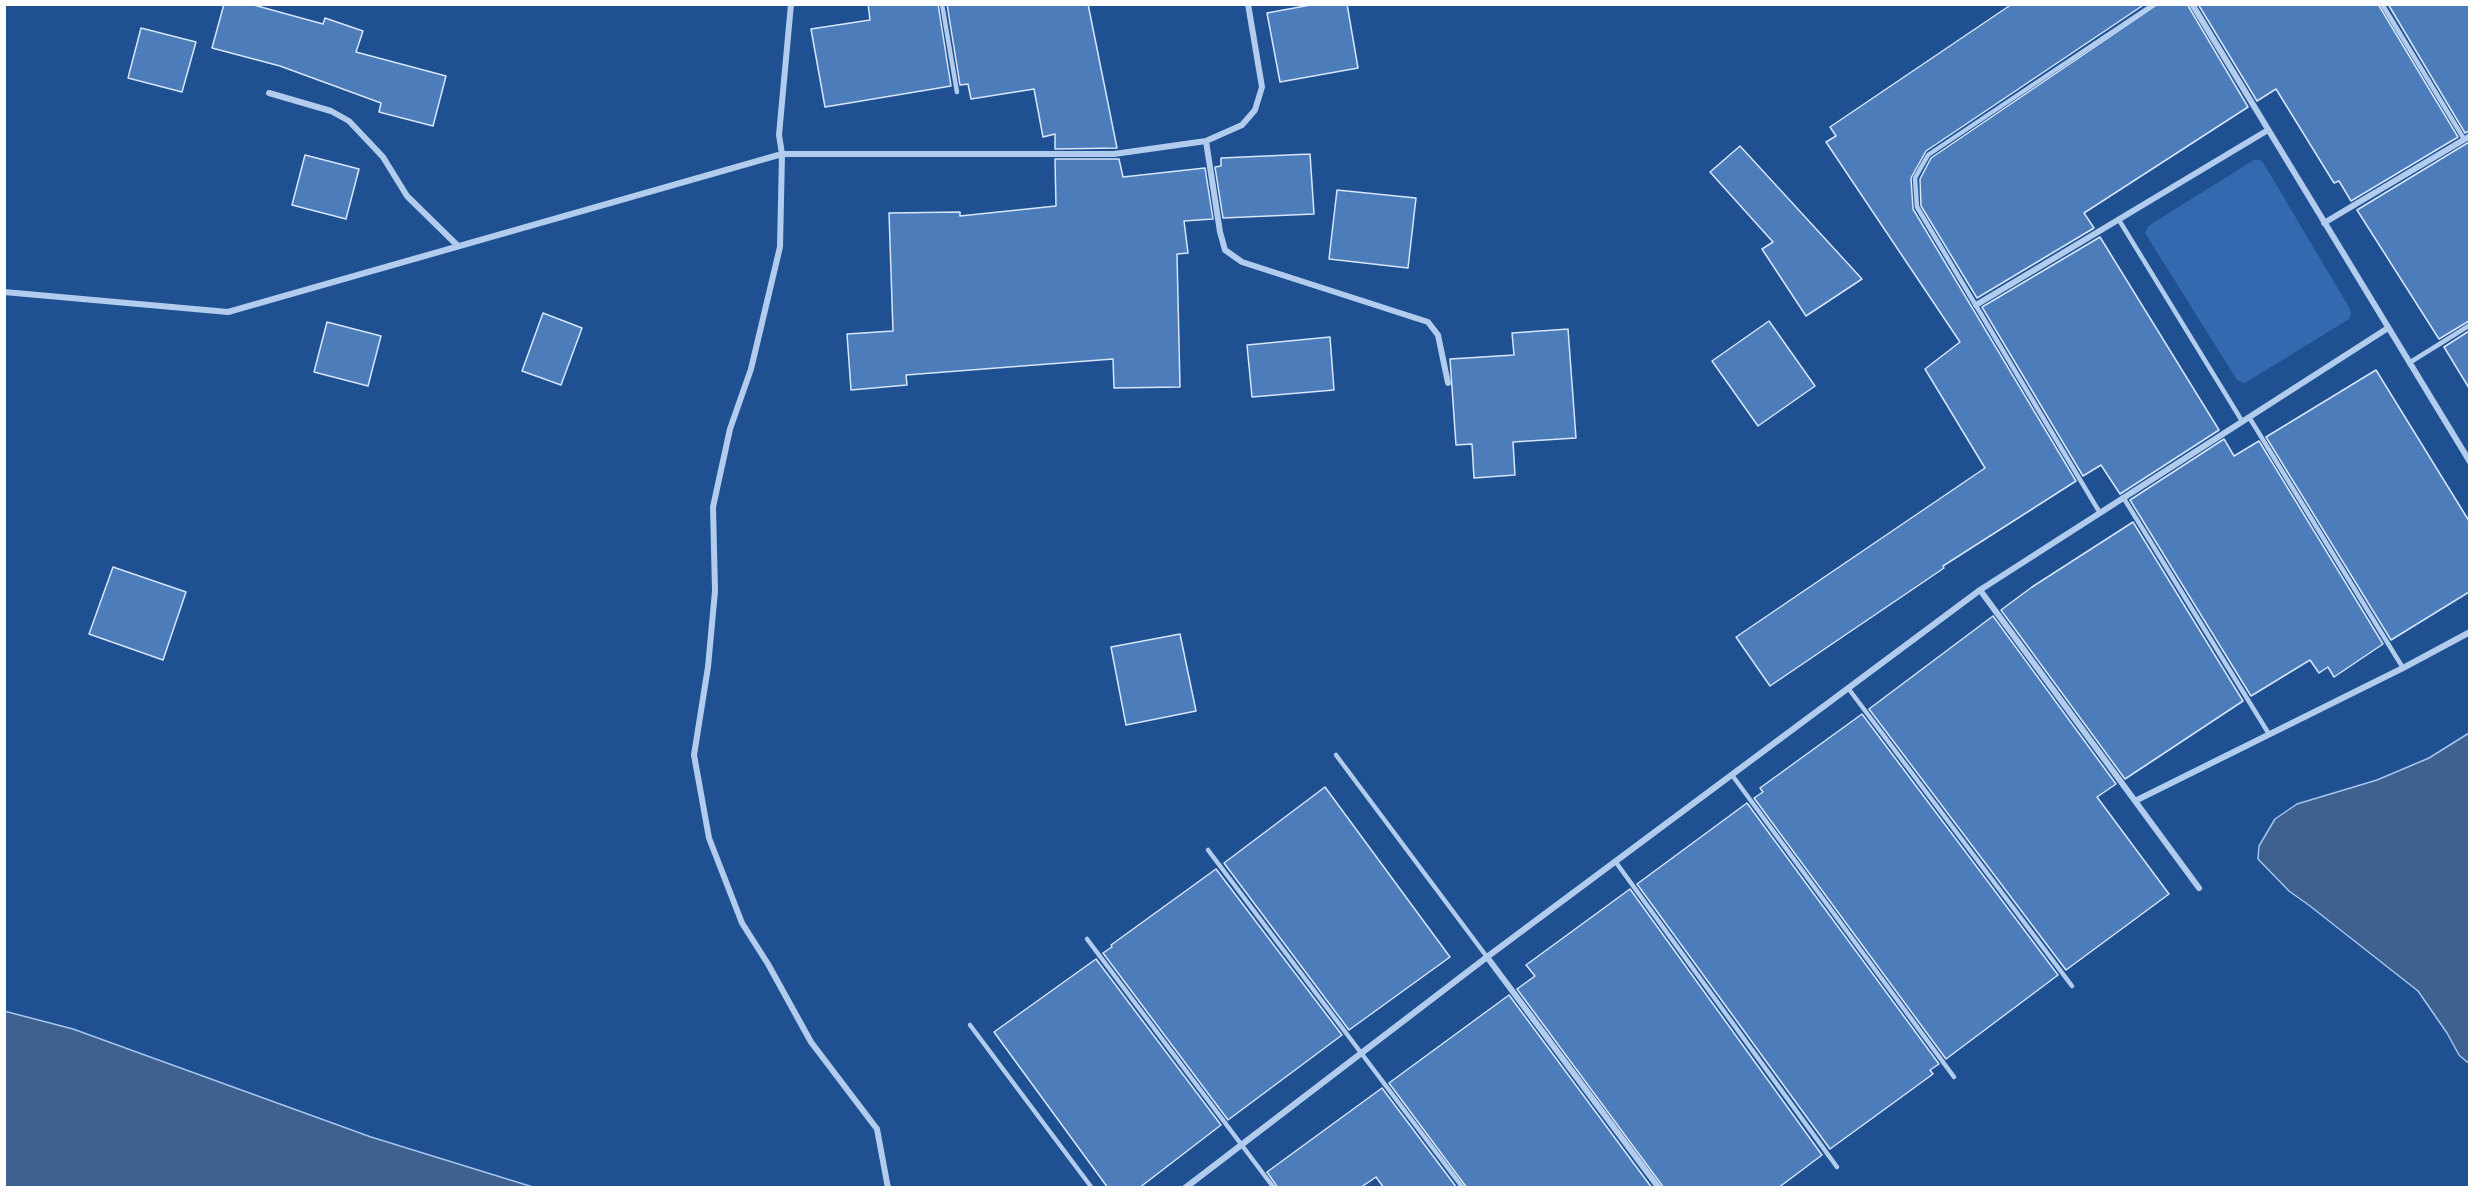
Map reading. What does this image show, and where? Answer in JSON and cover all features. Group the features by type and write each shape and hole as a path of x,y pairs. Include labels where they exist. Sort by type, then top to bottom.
{"street":[{"path":"791,4 779,135 782,154 780,248 754,358 730,429 713,507 715,591 708,667 694,755 710,838 742,923 768,963 811,1042 877,1129 888,1188"},
{"path":"4,292 228,312 782,154 1114,154 1206,141 1242,125 1255,110 1262,87 1248,4"},
{"path":"2192,4 2469,462"},
{"path":"268,93 331,111 349,121 383,158 407,196 458,246"},
{"path":"1976,305 2268,130"},
{"path":"2325,223 2467,138"},
{"path":"1206,141 1220,232 1226,250 1242,262 1428,322 1438,335 1448,383"},
{"path":"1185,1188 1487,957 1980,590 2388,328"},
{"path":"1980,590 2199,888"},
{"path":"2135,801 2403,668 2469,632"},
{"path":"1487,957 1659,1188"}],"lane":[{"path":"942,4 957,92"},
{"path":"2100,513 1917,207 1915,178 1928,155 2154,4"},
{"path":"2382,4 2467,138"},
{"path":"2119,220 2242,421"},
{"path":"2409,363 2469,325"},
{"path":"2249,417 2403,668"},
{"path":"2123,497 2269,734"},
{"path":"1848,688 2072,986"},
{"path":"1336,755 1487,957"},
{"path":"1732,775 1954,1077"},
{"path":"1208,850 1463,1188"},
{"path":"1615,861 1837,1167"},
{"path":"1087,939 1274,1188"},
{"path":"970,1025 1092,1188"}],"shaded area":[{"path":"2254,160 2260,160 2264,164 2351,314 2349,319 2245,383 2237,380 2145,233 2148,226"},
{"path":"2469,733 2470,1061 2467,1062 2459,1055 2418,991 2289,891 2258,859 2259,846 2275,819 2297,804 2377,780 2429,758"},
{"path":"4,1011 73,1029 371,1137 533,1187 5,1187"}],"building":[{"path":"224,4 250,4 323,24 325,18 363,31 356,52 446,76 433,126 379,112 381,103 280,66 212,48"},
{"path":"868,4 938,4 951,86 825,107 811,29 870,20"},
{"path":"947,4 1088,4 1117,148 1055,149 1055,134 1043,137 1034,89 971,99 968,84 960,85"},
{"path":"1316,4 1347,4 1358,68 1280,82 1267,13"},
{"path":"2012,4 2145,4 1926,151 1911,178 1913,209 2076,481 1943,566 1944,568 1770,686 1736,637 1985,468 1925,369 1960,342 1826,142 1836,136 1830,127"},
{"path":"2158,4 2187,4 2248,107 2084,213 2094,228 1977,298 1921,206 1920,179 1931,158"},
{"path":"2198,4 2378,4 2458,137 2351,201 2339,181 2334,183 2276,89 2257,101"},
{"path":"2388,4 2469,4 2469,131 2465,133"},
{"path":"141,28 196,42 182,92 128,78"},
{"path":"2469,142 2469,321 2439,339 2357,210"},
{"path":"1740,146 1862,279 1806,316 1762,249 1773,242 1710,172"},
{"path":"1310,154 1314,214 1223,218 1215,167 1221,166 1221,158"},
{"path":"305,155 359,169 346,219 292,205"},
{"path":"1055,159 1119,159 1123,177 1205,168 1213,219 1184,221 1188,253 1177,254 1180,387 1114,388 1113,359 906,375 907,385 851,390 847,334 893,331 889,213 960,212 960,216 1056,206"},
{"path":"1337,190 1416,198 1408,268 1329,259"},
{"path":"2100,237 2219,430 2120,494 2101,465 2083,476 1982,307"},
{"path":"543,313 582,328 561,385 522,371"},
{"path":"1769,321 1815,386 1758,426 1712,361"},
{"path":"327,322 381,336 368,386 314,372"},
{"path":"1568,329 1576,438 1513,442 1515,475 1474,478 1472,444 1456,445 1450,359 1514,355 1512,333"},
{"path":"2469,331 2469,388 2444,347"},
{"path":"1330,337 1334,390 1252,397 1247,345"},
{"path":"2376,370 2469,521 2469,592 2391,640 2266,437"},
{"path":"2224,439 2234,456 2259,441 2383,644 2334,677 2328,667 2319,673 2310,660 2251,696 2130,500"},
{"path":"2133,522 2243,701 2125,779 2001,610 2032,587"},
{"path":"113,567 186,592 163,660 89,634"},
{"path":"1993,616 2116,784 2097,797 2169,894 2066,970 1869,709"},
{"path":"1180,634 1196,711 1126,725 1111,647"},
{"path":"1862,714 2058,975 1946,1059 1754,798 1763,792 1760,788"},
{"path":"1325,787 1450,957 1349,1030 1224,863"},
{"path":"1747,803 1939,1064 1930,1070 1933,1074 1830,1149 1637,884"},
{"path":"1216,869 1342,1035 1228,1120 1103,953"},
{"path":"1630,889 1822,1155 1778,1188 1664,1188 1517,989 1535,976 1526,965"},
{"path":"1096,959 1221,1125 1139,1188 1108,1188 994,1032"},
{"path":"1509,995 1652,1188 1467,1188 1389,1083"},
{"path":"1382,1088 1457,1188 1384,1188 1376,1177 1360,1188 1278,1188 1267,1172"}]}
